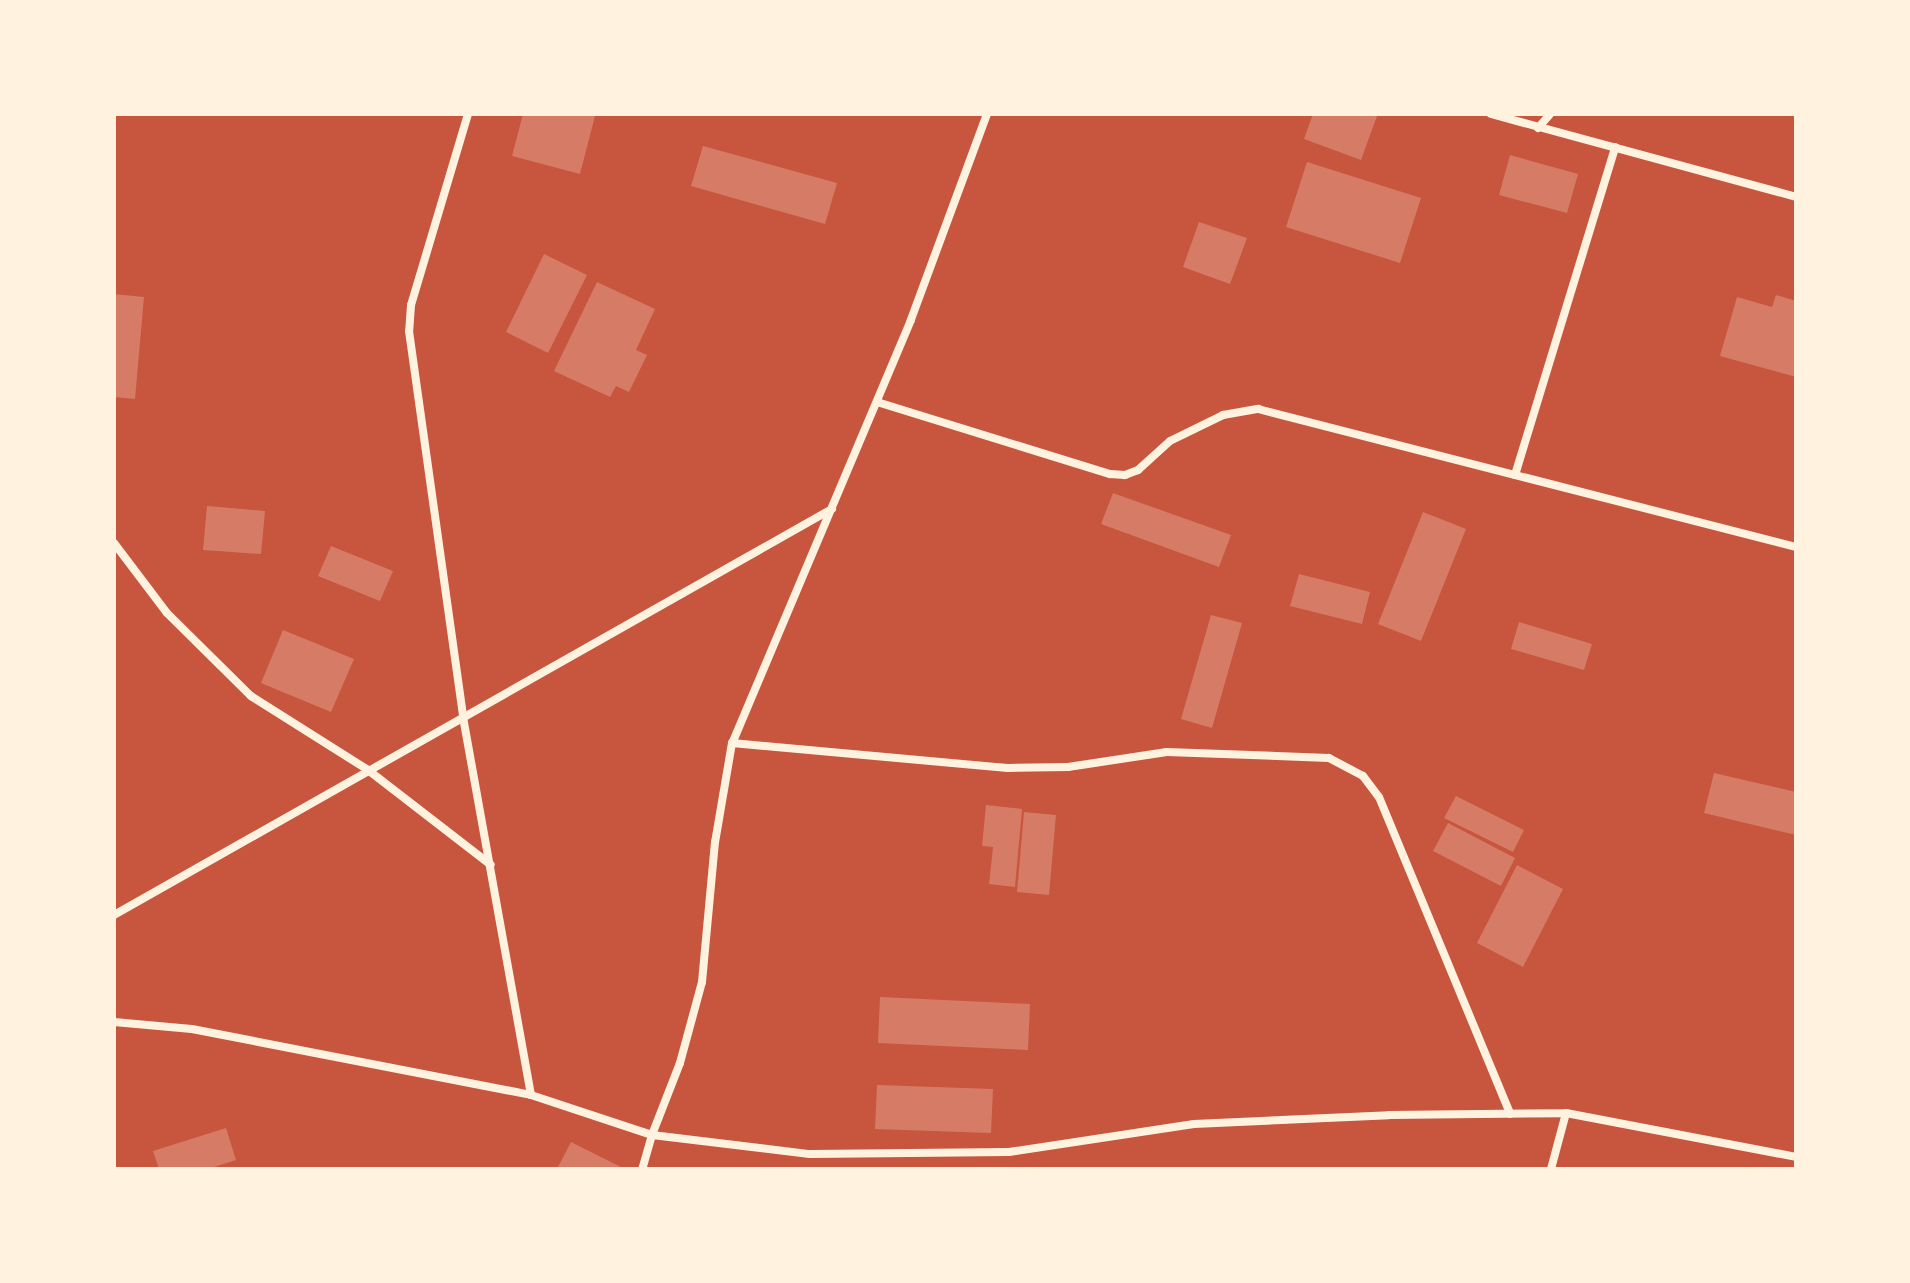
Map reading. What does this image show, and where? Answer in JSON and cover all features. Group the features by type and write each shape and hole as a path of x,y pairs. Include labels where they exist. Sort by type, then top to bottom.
{"street":[{"path":"468,114 411,305 409,331 463,717 531,1095"},
{"path":"642,1169 680,1063 702,982 715,842 732,743 877,402 987,114"},
{"path":"1491,114 1796,197"},
{"path":"1538,128 1550,114"},
{"path":"1515,475 1615,147"},
{"path":"877,402 1110,474 1138,470 1170,441 1223,415 1258,409 1796,547"},
{"path":"114,915 833,509"},
{"path":"114,543 167,613 251,696 368,770 491,866"},
{"path":"732,743 1008,768 1068,767 1167,752 1329,758 1363,776 1379,797 1510,1114"},
{"path":"114,1022 192,1029 531,1095 652,1135 810,1154 1009,1152 1194,1124 1389,1115 1566,1113 1796,1157"},
{"path":"1551,1169 1566,1113"}],"building":[{"path":"523,114 595,116 580,174 512,156"},
{"path":"1313,114 1377,116 1361,160 1304,139"},
{"path":"703,146 837,183 825,224 691,186"},
{"path":"1510,155 1578,174 1567,213 1499,195"},
{"path":"1307,162 1421,198 1400,263 1286,227"},
{"path":"1199,222 1247,238 1230,284 1183,267"},
{"path":"544,254 587,275 548,353 506,332"},
{"path":"597,282 655,309 636,350 647,355 629,392 616,386 610,397 554,371"},
{"path":"114,294 144,297 135,399 114,397"},
{"path":"1776,295 1796,301 1796,377 1720,356 1737,297 1772,307"},
{"path":"1113,493 1231,535 1219,567 1101,524"},
{"path":"207,506 265,511 261,554 203,550"},
{"path":"1423,512 1466,529 1421,641 1378,624"},
{"path":"331,546 393,571 380,601 318,576"},
{"path":"1299,574 1370,592 1362,624 1290,606"},
{"path":"1211,615 1242,623 1212,728 1181,719"},
{"path":"1519,622 1592,644 1584,670 1511,649"},
{"path":"283,630 354,659 331,712 261,683"},
{"path":"1714,773 1796,792 1796,835 1704,813"},
{"path":"1456,796 1524,830 1513,852 1444,818"},
{"path":"986,805 1022,809 1015,887 989,884 993,847 982,846"},
{"path":"1024,812 1056,815 1049,895 1017,892"},
{"path":"1448,823 1515,858 1501,886 1433,851"},
{"path":"1517,865 1563,889 1523,967 1477,943"},
{"path":"880,997 1030,1004 1028,1050 878,1043"},
{"path":"877,1085 993,1089 991,1133 875,1129"},
{"path":"226,1128 236,1160 208,1169 159,1169 153,1151"},
{"path":"571,1142 625,1169 557,1169"}]}
